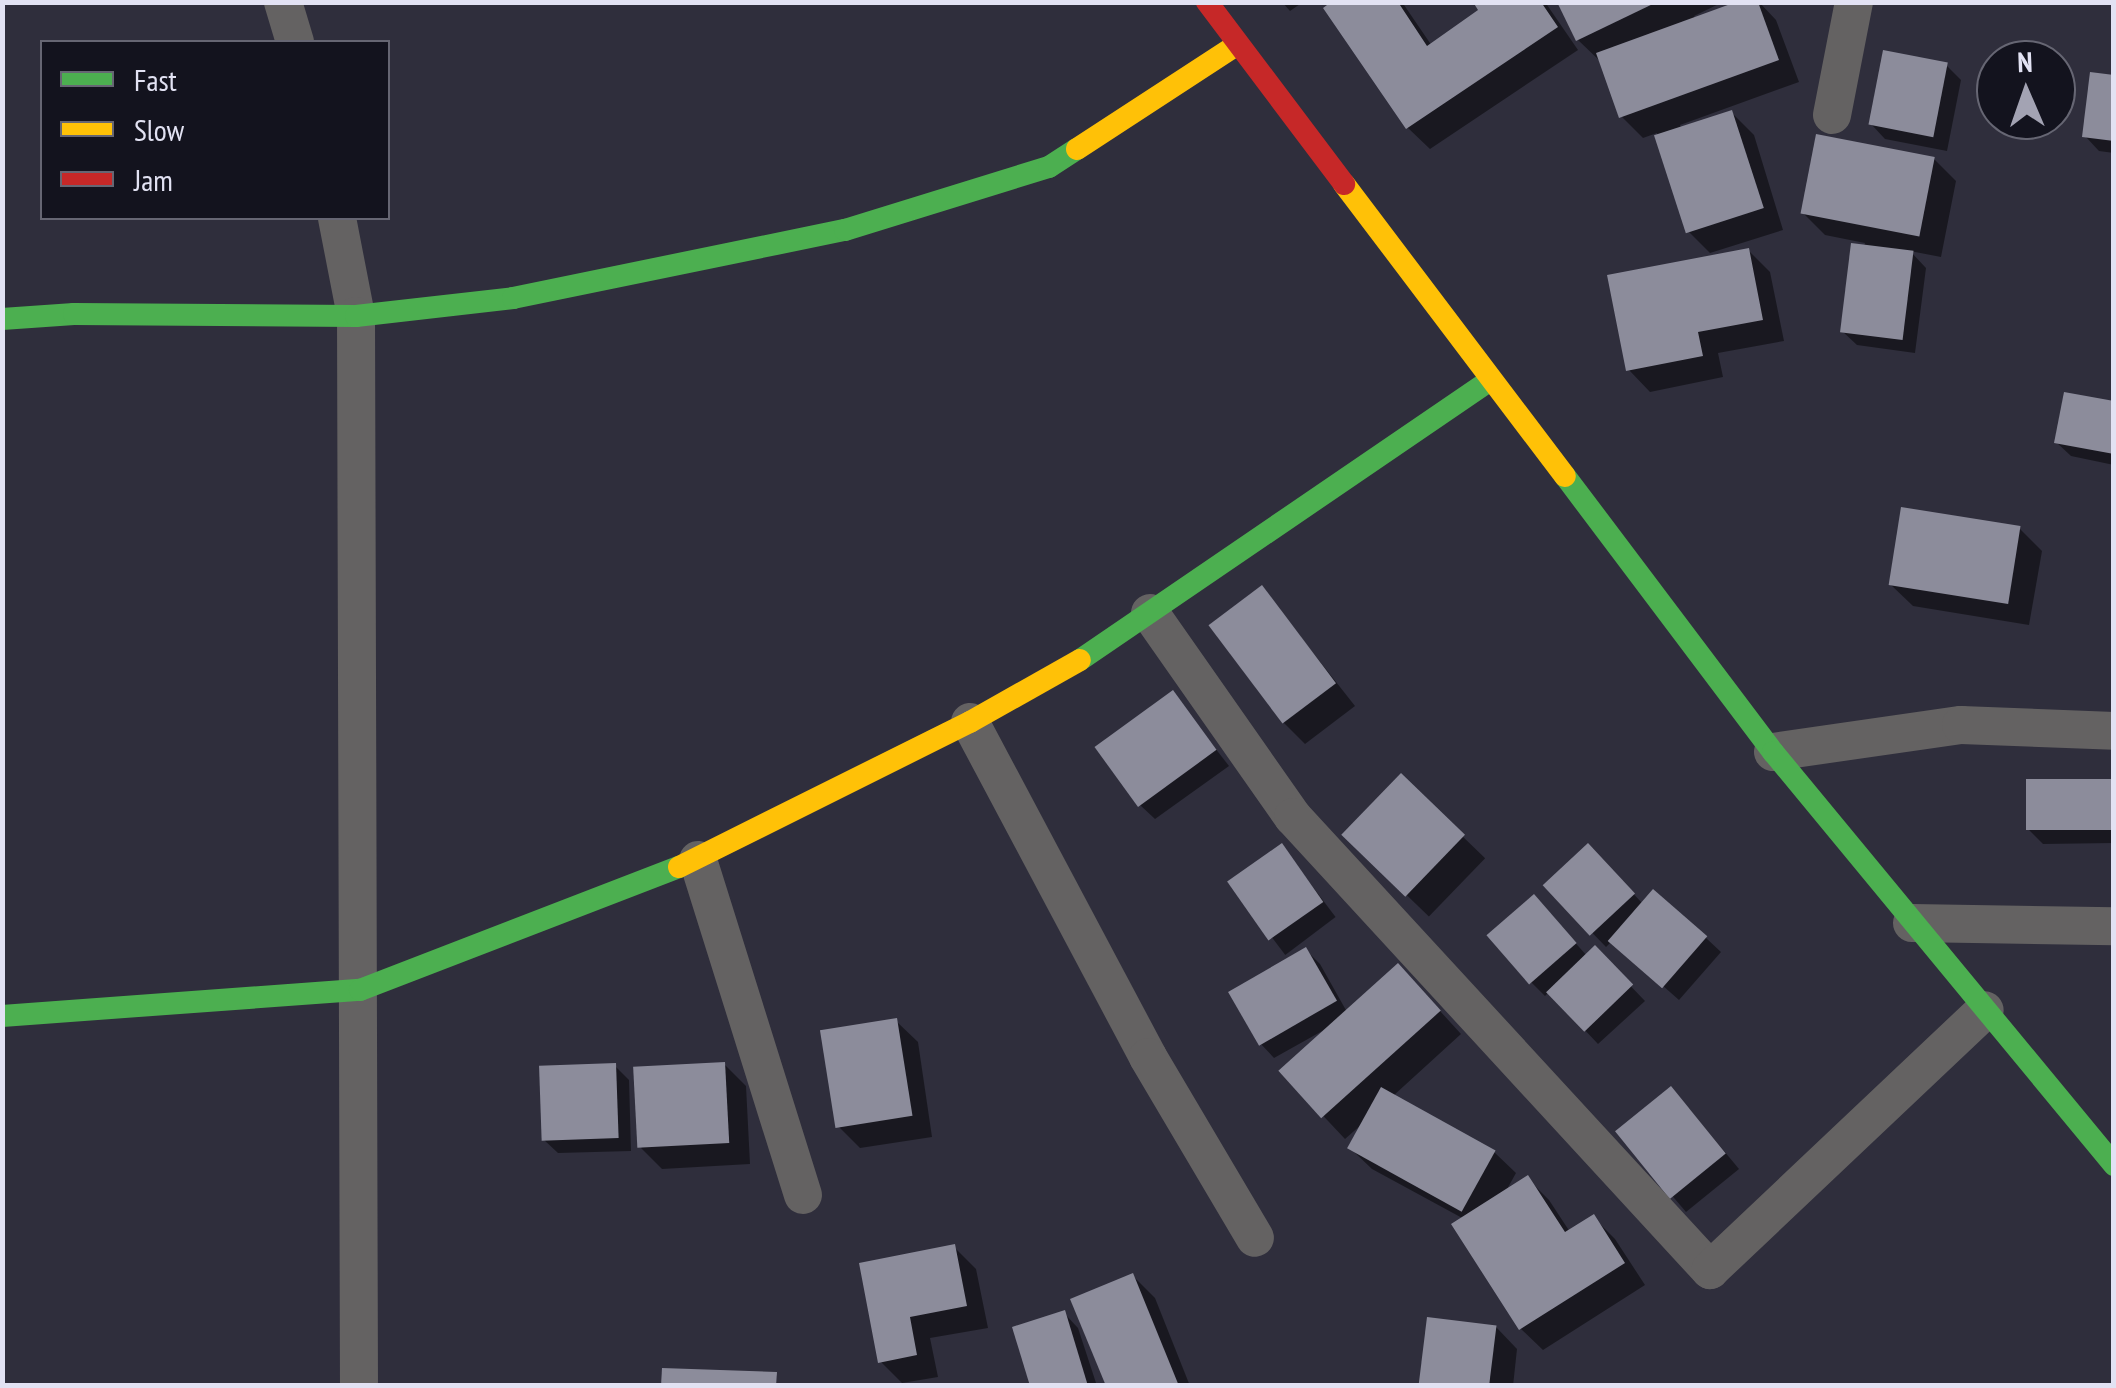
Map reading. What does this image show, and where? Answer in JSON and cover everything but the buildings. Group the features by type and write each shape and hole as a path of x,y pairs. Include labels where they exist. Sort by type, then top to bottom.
{"street":[{"path":"283,2 294,40"},
{"path":"1207,2 1773,752 2114,1165"},
{"path":"1832,115 1854,2"},
{"path":"2,318 74,314 356,316 514,298 845,230 1049,167 1238,44"},
{"path":"338,220 356,316 359,1386"},
{"path":"2,1016 360,990 698,860 970,722 1088,656 1491,380"},
{"path":"1150,612 1293,817 1710,1270 1985,1010"},
{"path":"970,722 1148,1057 1255,1238"},
{"path":"1773,752 1961,726 2114,731"},
{"path":"698,860 803,1195"},
{"path":"1912,923 2114,926"}],"traffic: fast":[{"path":"2,319 74,314 356,316 513,298 845,230 1049,167 1077,149"},
{"path":"1080,660 1491,380"},
{"path":"1565,476 1773,752 2114,1165"},
{"path":"2,1016 360,990 679,867"}],"traffic: slow":[{"path":"1077,149 1238,44"},
{"path":"1344,184 1565,476"},
{"path":"679,867 970,722 1080,660"}],"traffic: jam":[{"path":"1207,2 1344,184"}]}
